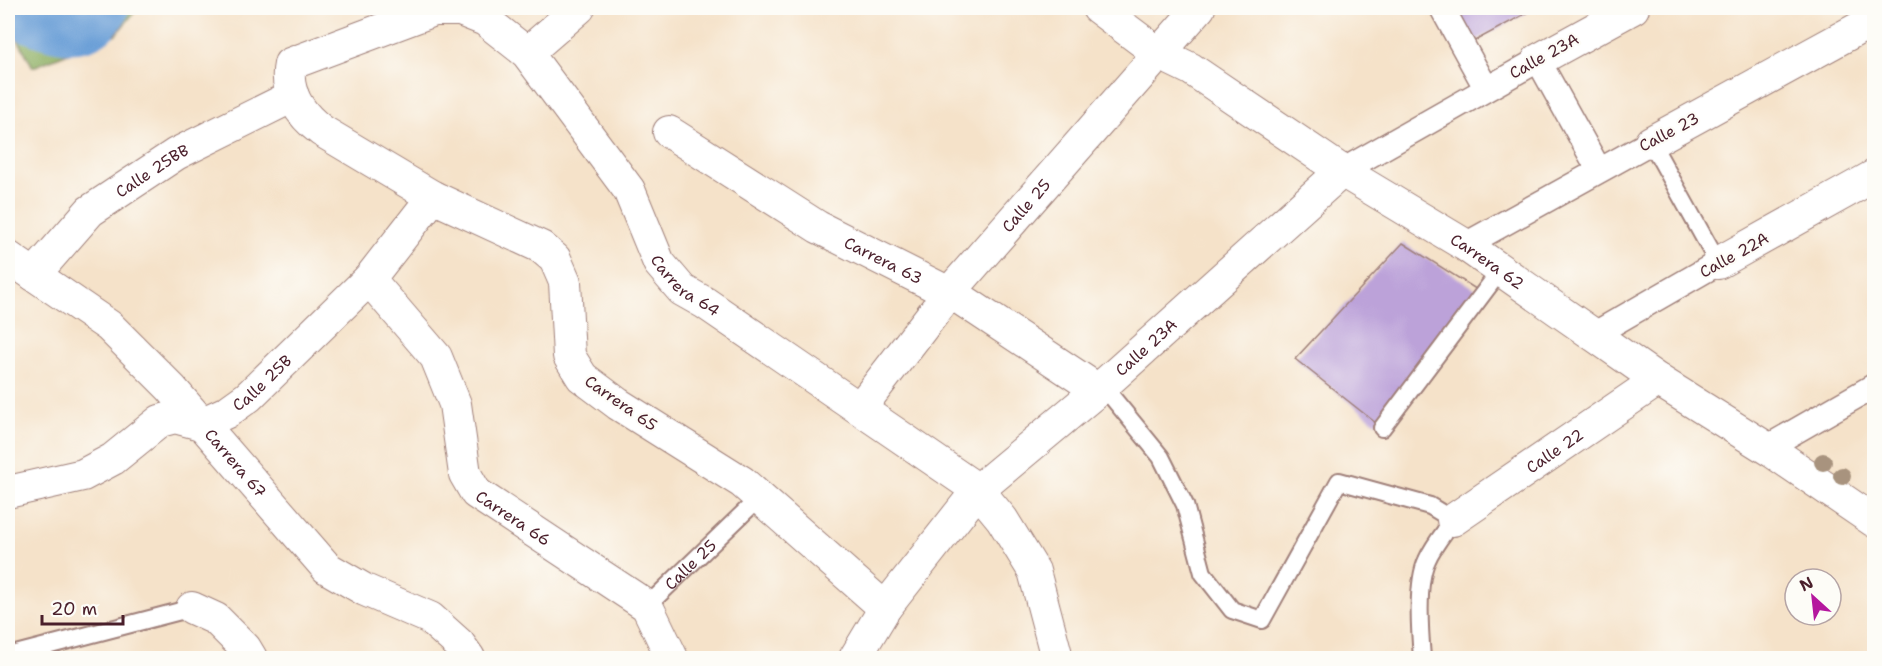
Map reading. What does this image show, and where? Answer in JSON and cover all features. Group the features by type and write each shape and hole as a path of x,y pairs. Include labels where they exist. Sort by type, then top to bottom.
{"street":[{"path":"526,53 579,8"},
{"name":"Carrera 62","path":"1098,8 1158,52 1191,69 1342,171 1465,245 1658,380 1766,448 1875,521"},
{"name":"Calle 25","path":"860,408 949,293 1158,52 1199,8"},
{"path":"1442,8 1486,88"},
{"name":"Calle 23A","path":"855,658 885,608 978,490 1098,390 1342,171 1486,88 1633,8"},
{"name":"Carrera 64","path":"290,64 435,10 460,10 484,20 526,53 628,190 658,263 682,290 705,303 978,490 1002,519 1034,571 1057,658"},
{"name":"Calle 23","path":"1465,245 1875,20"},
{"path":"1538,60 1599,170"},
{"name":"Carrera 65","path":"290,64 287,78 293,96 310,122 322,131 433,197 541,247 555,259 565,282 569,356 582,377 618,404 742,482 885,608"},
{"name":"Calle 25BB","path":"34,275 90,211 176,154 293,96"},
{"name":"Carrera 63","path":"669,132 818,227 949,293 1098,390"},
{"name":"Calle 22A","path":"1593,335 1875,176"},
{"name":"Calle 25B","path":"201,424 227,412 248,397 369,279 433,197"},
{"name":"Carrera 67","path":"8,257 109,326 171,388 327,568 365,590 430,618 459,644 469,658"},
{"name":"Carrera 66","path":"369,279 436,357 455,404 465,474 476,493 647,606"},
{"name":"Calle 22","path":"1453,520 1658,380"},
{"path":"1766,448 1875,386"},
{"path":"8,492 83,475 113,459 160,422 175,417 201,424"},
{"path":"647,606 672,658"},
{"path":"192,608 216,619 245,648 251,658"}],"lane":[{"path":"1651,142 1718,263"},
{"path":"1382,428 1500,271"},
{"path":"1098,390 1112,397 1161,457 1185,505 1203,573 1232,610 1263,620 1340,481 1430,506 1453,520 1426,561 1420,609 1422,658"},
{"name":"Calle 25","path":"647,606 759,498"},
{"path":"8,656 192,608"}],"green space":[{"path":"8,8 138,8 116,34 33,67 8,21"}],"building":[{"path":"1449,8 1536,8 1469,44"},
{"path":"1403,243 1479,291 1376,423 1295,359"}],"waterway":[{"path":"8,10 47,24 72,29 94,20 104,8"}]}
